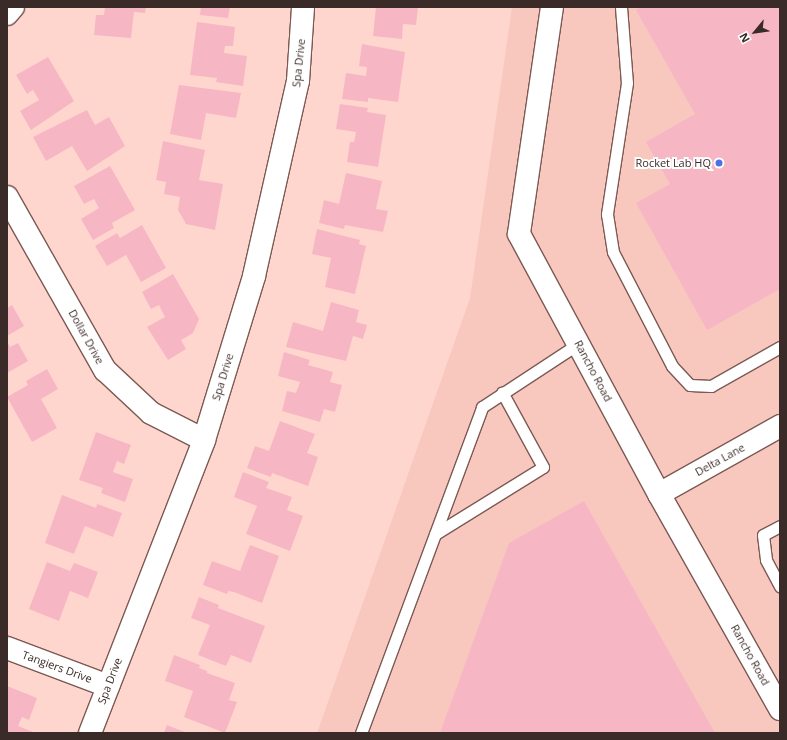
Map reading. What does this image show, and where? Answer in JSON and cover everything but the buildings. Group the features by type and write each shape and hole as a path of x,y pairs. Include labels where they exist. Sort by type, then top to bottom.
{"street":[{"path":"7,14 13,7"},
{"name":"Spa Drive","path":"90,733 204,440 254,276 298,80 303,7"},
{"name":"Rancho Road","path":"552,7 519,234 659,494 780,709"},
{"name":"Dollar Drive","path":"7,197 105,370 151,413 204,440"},
{"name":"Delta Lane","path":"659,494 780,426"},
{"name":"Tangiers Drive","path":"7,648 108,686"}],"lane":[{"path":"621,7 627,83 607,214 613,252 672,366 690,385 710,386 780,348"},
{"path":"361,733 482,407 502,392 578,344"},
{"path":"435,534 543,466 502,392"},
{"path":"780,526 763,535 766,560 780,586"}],"shaded area":[{"path":"512,7 780,7 780,733 317,733 470,298"}],"place":[{"name":"Rocket Lab HQ","path":"719,163"}]}
